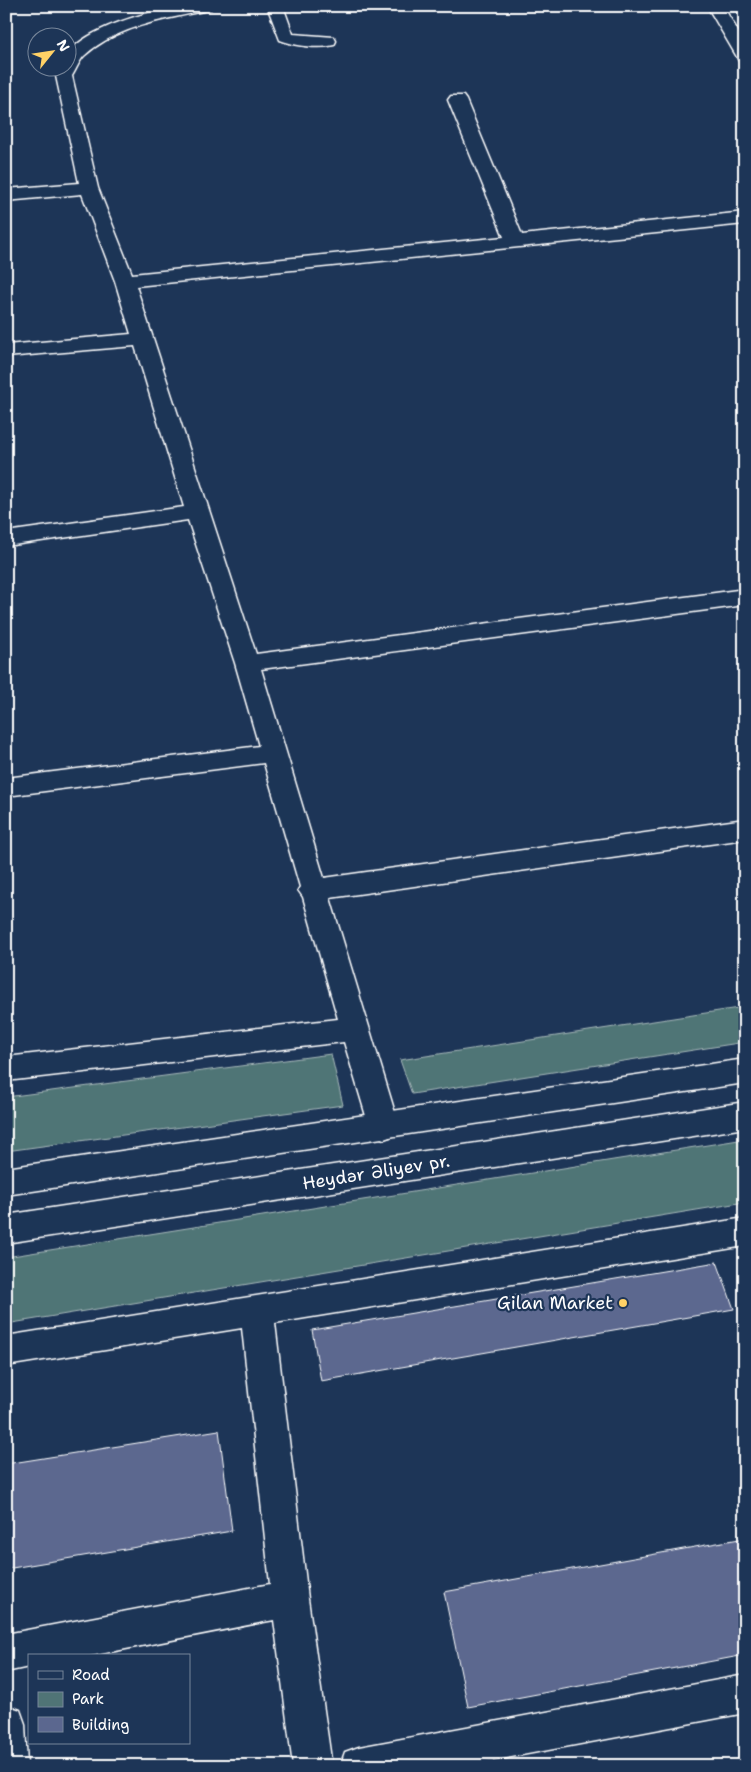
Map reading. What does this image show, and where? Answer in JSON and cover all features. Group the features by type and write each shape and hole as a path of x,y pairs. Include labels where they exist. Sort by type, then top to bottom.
{"street":[{"path":"205,6 133,22 108,31 76,54 64,76 89,188 125,281 197,512 247,663 312,890 384,1126"},
{"path":"275,6 286,36 294,40 328,41"},
{"path":"715,6 745,57"},
{"path":"457,100 515,242"},
{"path":"6,194 89,188"},
{"path":"125,281 745,218"},
{"path":"6,351 143,339"},
{"path":"6,539 197,512"},
{"path":"247,663 745,597"},
{"path":"6,787 273,753"},
{"path":"312,890 745,829"},
{"path":"6,1069 354,1029"},
{"path":"6,1182 745,1071"},
{"name":"Heydər Əliyev pr.","path":"6,1229 745,1114"},
{"path":"6,1351 745,1232"},
{"path":"257,1310 290,1599 312,1766"},
{"path":"6,1653 290,1599"},
{"path":"360,1766 745,1694"},
{"path":"6,1724 8,1766"}],"green space":[{"path":"745,1007 745,1042 412,1094 400,1060"},
{"path":"331,1054 343,1105 6,1151 6,1097"},
{"path":"745,1139 745,1202 6,1324 6,1257"}],"building":[{"path":"717,1262 734,1309 321,1381 312,1330"},
{"path":"219,1430 232,1531 6,1569 6,1464"},
{"path":"745,1538 745,1655 468,1707 444,1592"}],"place":[{"name":"Gilan Market","path":"623,1303"}]}
